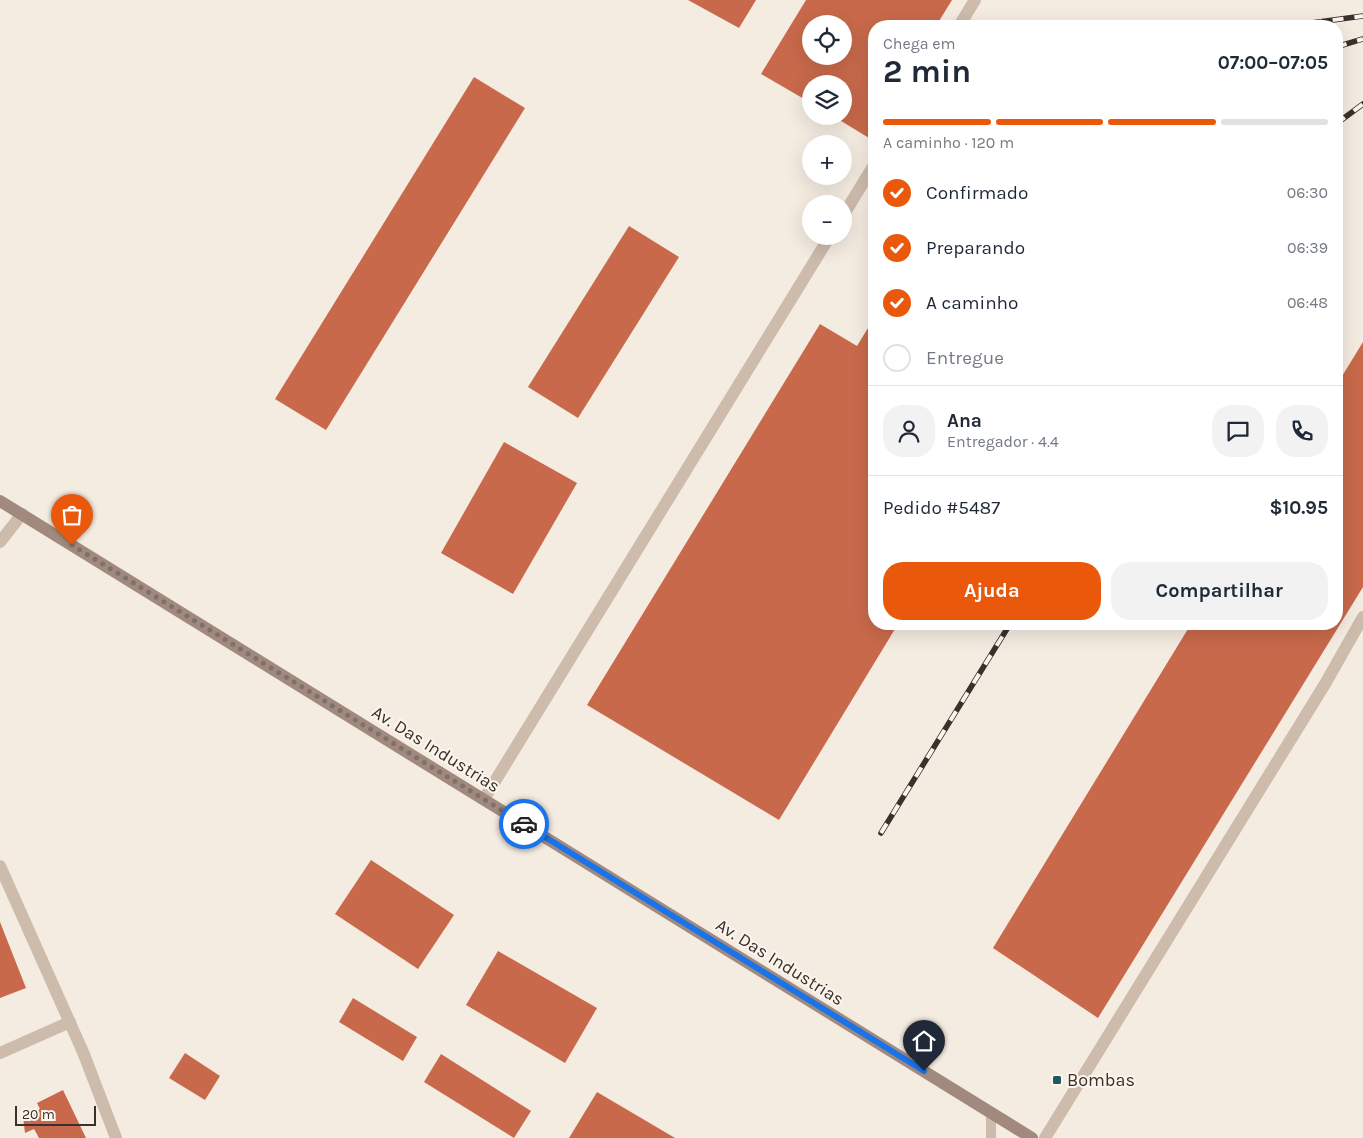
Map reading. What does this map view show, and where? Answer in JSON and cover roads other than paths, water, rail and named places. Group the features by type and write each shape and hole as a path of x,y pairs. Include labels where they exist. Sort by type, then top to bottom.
{"main road":[{"name":"Av. Das Industrias","path":"0,501 1032,1138"}],"street":[{"path":"963,20 975,0"},
{"path":"852,201 868,175"},
{"path":"484,799 824,245"},
{"path":"0,542 22,514"},
{"path":"1045,1138 1325,684 1363,617"},
{"path":"0,866 70,1022 116,1138"},
{"path":"0,1052 70,1022"}],"lane":[{"path":"991,1113 991,1138"}],"railway":[{"path":"1333,20 1363,16"},
{"path":"1343,45 1363,39"},
{"path":"1343,119 1363,104"},
{"path":"881,833 1006,630"}],"place":[{"name":"Bombas","path":"1057,1080"}]}
